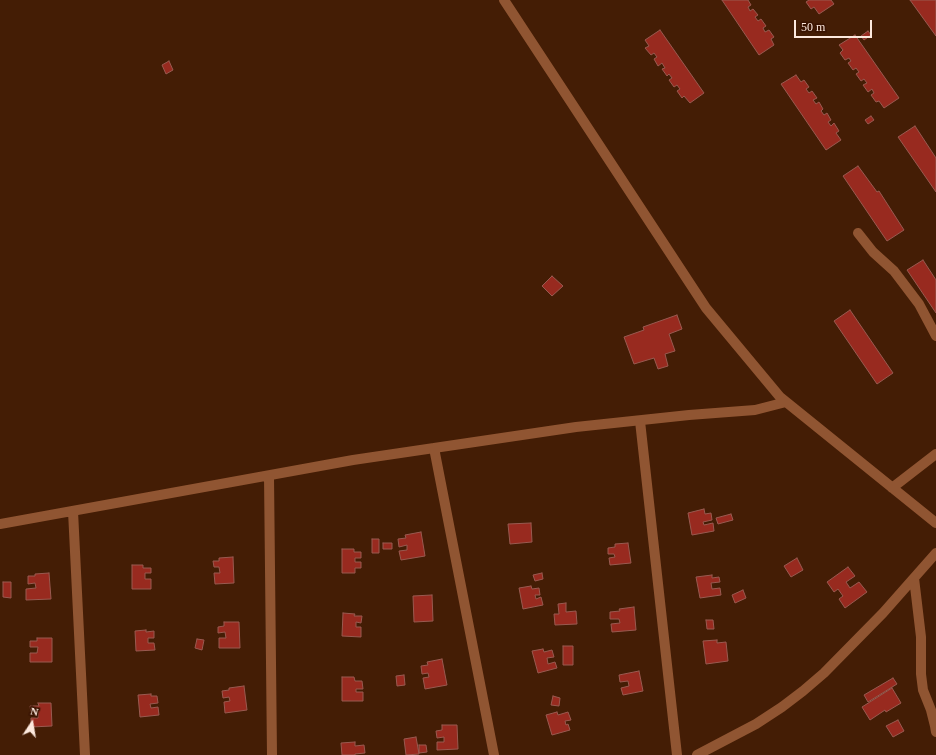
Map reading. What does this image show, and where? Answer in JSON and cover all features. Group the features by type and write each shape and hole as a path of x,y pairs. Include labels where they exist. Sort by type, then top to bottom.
{"street":[{"path":"504,0 706,308 780,397 936,522"},
{"path":"858,233 873,252 894,271 919,304 936,336"},
{"path":"0,524 353,460 576,427 755,410 786,402"},
{"path":"640,421 677,755"},
{"path":"434,448 494,755"},
{"path":"892,488 936,454"},
{"path":"269,476 272,755"},
{"path":"73,511 85,755"},
{"path":"701,754 756,724 803,691 824,673 883,613 936,553"},
{"path":"914,578 921,638 921,674 923,690 931,710 936,732"}],"building":[{"path":"722,0 748,0 751,5 748,7 750,11 753,9 758,15 755,17 758,21 761,19 766,26 763,28 765,32 769,30 774,37 771,39 774,45 759,55"},
{"path":"809,0 831,0 834,4 819,14 814,7 811,9 806,2"},
{"path":"910,0 936,0 936,36"},
{"path":"660,30 704,93 690,103 684,96 682,98 677,91 680,89 677,85 674,87 669,80 672,78 669,74 667,76 662,69 665,68 662,63 658,66 654,59 657,57 654,53 651,55 645,48 649,46 645,40"},
{"path":"868,31 871,35 864,40 861,36"},
{"path":"855,35 899,98 884,108 879,101 876,102 871,95 874,93 872,89 868,92 863,85 867,83 864,79 861,81 856,74 859,72 856,68 853,70 848,63 851,61 849,58 845,60 840,53 843,50 839,45"},
{"path":"169,61 173,70 166,74 162,65"},
{"path":"796,75 801,82 804,80 809,87 806,89 809,93 812,91 817,98 813,100 816,104 819,102 823,109 821,111 824,115 827,113 831,120 828,122 831,126 834,123 839,131 836,133 841,140 826,150 781,84"},
{"path":"871,116 874,120 868,124 865,120"},
{"path":"915,126 936,158 936,192 898,137"},
{"path":"858,166 877,192 879,191 904,230 887,241 843,176"},
{"path":"923,260 936,280 936,313 907,270"},
{"path":"552,276 563,286 552,296 542,286"},
{"path":"850,310 893,373 877,384 834,321"},
{"path":"677,315 682,329 669,334 675,351 665,354 668,366 658,369 654,358 634,364 624,337 644,330 643,327"},
{"path":"704,509 705,514 711,513 712,520 703,522 704,525 713,523 714,531 692,535 688,513"},
{"path":"731,514 733,520 718,524 716,518"},
{"path":"531,523 532,542 510,544 508,524"},
{"path":"421,532 425,556 401,560 399,551 407,550 407,545 399,547 398,539 406,538 405,535"},
{"path":"372,539 379,539 379,553 372,553"},
{"path":"383,543 392,543 392,549 383,549"},
{"path":"628,543 631,563 610,565 609,558 615,557 614,554 608,554 608,548 615,547 615,544"},
{"path":"342,549 354,549 354,552 361,552 361,558 355,558 355,562 361,562 361,568 355,568 355,573 342,573"},
{"path":"233,557 234,583 215,584 214,573 220,573 219,567 214,567 213,561 219,561 219,558"},
{"path":"797,558 803,570 791,577 784,566"},
{"path":"132,565 143,565 143,568 151,568 151,573 145,573 145,579 151,579 151,589 132,589"},
{"path":"848,567 855,576 846,582 850,588 859,582 867,592 845,608 839,599 843,596 838,589 834,592 827,582"},
{"path":"49,573 51,599 26,600 26,589 36,588 35,583 28,584 28,576"},
{"path":"542,573 543,579 535,581 533,575"},
{"path":"712,575 712,578 719,577 720,582 711,583 712,589 720,588 721,595 700,598 696,577"},
{"path":"3,582 11,582 11,598 3,597"},
{"path":"531,586 532,589 539,588 540,595 535,595 536,599 541,597 543,605 523,609 519,588"},
{"path":"743,590 746,598 735,603 732,595"},
{"path":"432,595 433,621 414,622 413,596"},
{"path":"566,603 566,612 576,611 577,624 555,625 554,614 559,614 558,604"},
{"path":"634,607 636,630 612,632 611,624 620,623 619,619 610,619 610,612"},
{"path":"343,613 355,614 354,616 362,616 361,623 356,622 356,627 361,627 361,637 342,636"},
{"path":"706,620 713,620 714,629 707,629"},
{"path":"224,622 239,622 240,648 219,648 219,638 226,638 225,632 218,633 218,627 224,626"},
{"path":"146,630 146,632 154,631 154,638 148,638 148,643 154,643 155,650 136,651 135,631"},
{"path":"37,638 52,638 52,662 30,662 30,653 37,653 38,647 30,647 30,641 37,641"},
{"path":"197,639 204,640 202,650 195,648"},
{"path":"717,640 717,643 726,642 728,661 706,664 703,641"},
{"path":"563,646 573,646 573,665 563,665"},
{"path":"543,649 544,652 552,650 554,657 547,658 548,664 555,662 557,668 538,673 532,651"},
{"path":"442,659 447,685 425,689 423,678 429,677 428,673 422,674 421,666 428,665 427,662"},
{"path":"639,671 643,691 623,695 621,688 629,686 628,681 620,682 619,675"},
{"path":"404,675 405,685 397,686 396,676"},
{"path":"342,677 354,677 355,681 362,681 363,689 356,689 356,692 363,692 363,701 342,701"},
{"path":"893,678 897,684 868,702 864,695"},
{"path":"244,686 247,710 225,713 224,702 230,701 229,697 223,698 222,691 229,690 229,688"},
{"path":"892,688 901,703 886,712 885,710 870,720 862,707"},
{"path":"151,694 151,696 157,696 158,703 150,704 151,708 158,707 159,715 140,717 138,695"},
{"path":"553,696 560,698 559,706 551,705"},
{"path":"38,703 51,703 52,726 31,727 31,718 38,718 38,713 31,713 30,706 39,706"},
{"path":"557,712 558,715 568,712 571,720 565,721 570,730 552,735 546,715"},
{"path":"898,720 904,731 893,737 886,726"},
{"path":"442,725 457,725 458,749 437,750 437,742 444,742 444,737 437,738 436,731 442,730"},
{"path":"416,737 419,754 406,755 404,739"},
{"path":"355,742 355,746 364,745 365,753 342,755 341,743"},
{"path":"419,745 426,745 427,752 419,753"}]}
